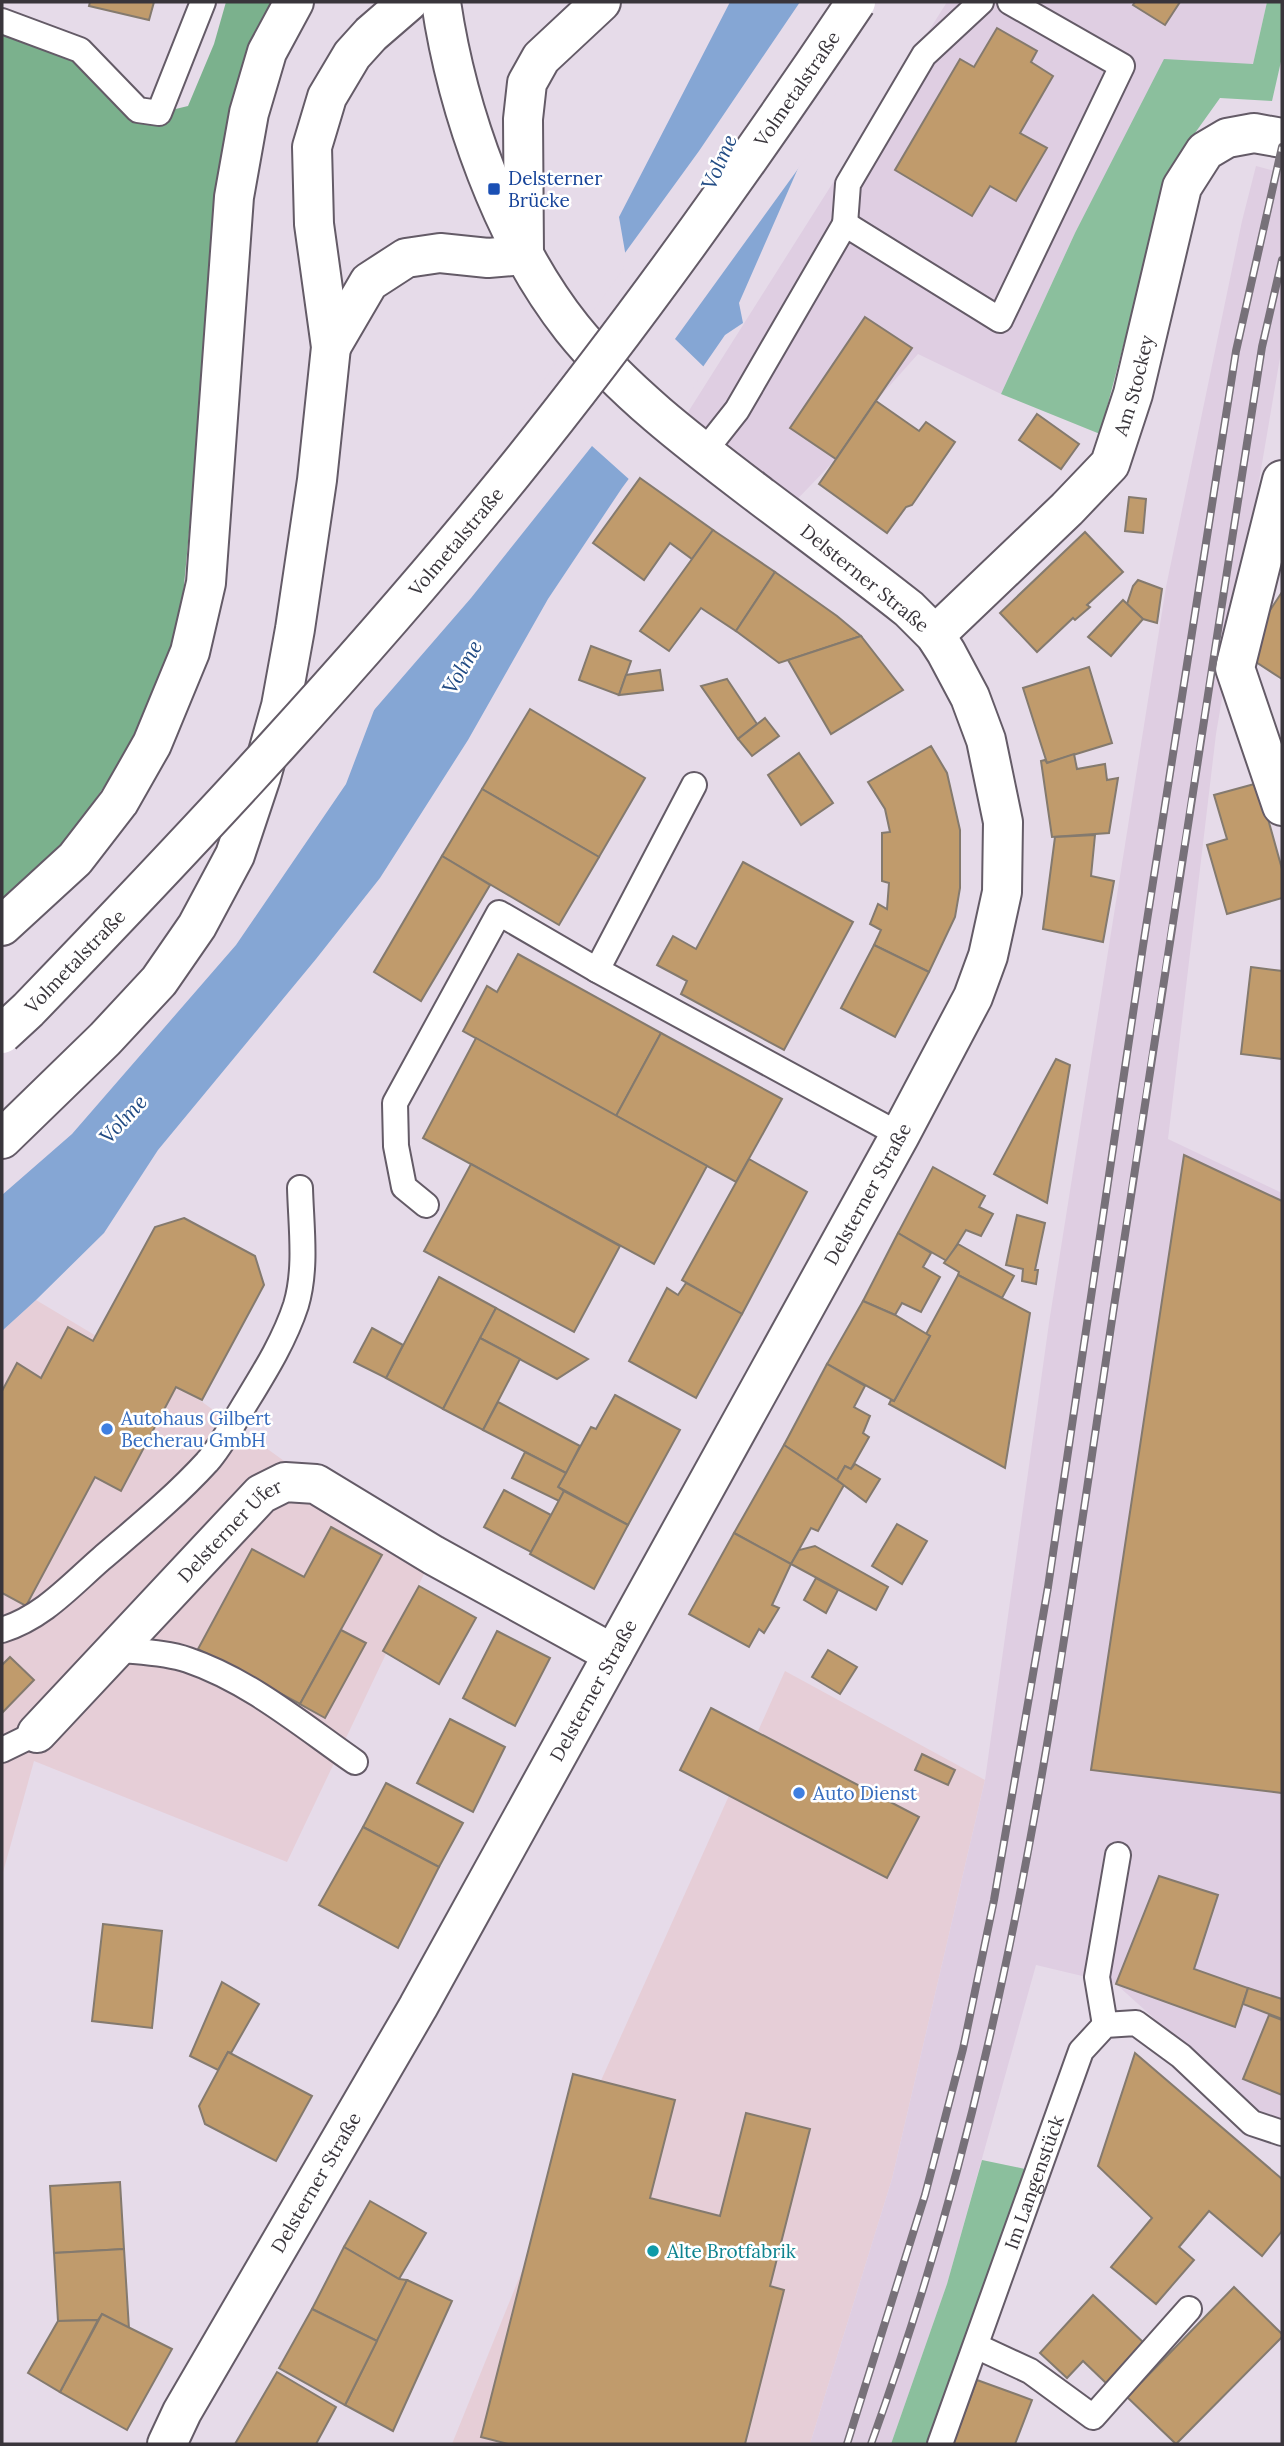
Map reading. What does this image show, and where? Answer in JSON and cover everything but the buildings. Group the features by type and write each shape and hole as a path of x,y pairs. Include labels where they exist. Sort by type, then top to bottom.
{"street":[{"path":"2,1139 105,1039 150,991 197,926 235,855 281,706 316,494 331,347 314,224 312,147 327,97 352,55 371,34 408,2"},
{"name":"Delsterner Straße","path":"167,2444 182,2412 418,2007 900,1135 972,997 988,956 1002,892 1003,822 986,740 970,696 935,635 892,596 671,427 573,330 531,269 494,189 466,111 449,51 441,2"},
{"path":"331,347 369,282 406,258 440,253 488,258 531,269 523,119 527,83 541,58 601,2"},
{"name":"Volmetalstraße","path":"2,1034 189,842 380,630 473,520 628,324 741,169 856,2"},
{"path":"2,926 75,859 119,802 152,744 190,652 206,583 234,197 249,113 267,52 296,4"},
{"name":"Am Stockey","path":"935,635 1067,509 1110,464 1133,394 1182,187 1205,151 1227,138 1255,132 1282,138"},
{"path":"1282,480 1235,668 1282,806"},
{"name":"Delsterner Ufer","path":"37,1732 261,1494 285,1482 316,1484 433,1555 613,1654"}],"lane":[{"path":"2,21 80,50 138,110 159,113 203,2"},
{"path":"703,453 737,410 845,224 848,184 924,55 981,2"},
{"path":"845,224 1000,320 1122,66 1010,2"},
{"path":"597,970 694,785"},
{"path":"426,1205 404,1187 396,1146 396,1103 499,913 597,970 900,1135"},
{"path":"2,1630 58,1599 178,1491 209,1460 223,1441 265,1370 295,1307 301,1268 300,1188"},
{"path":"113,1649 187,1659 224,1676 268,1701 355,1762"},
{"path":"2,1750 37,1732"},
{"path":"1118,1855 1097,1977 1105,2025 1136,2023 1181,2056 1252,2123 1282,2133"},
{"name":"Im Langenstück","path":"940,2444 1081,2051 1105,2025"},
{"path":"976,2346 1030,2371 1093,2417 1189,2309"}],"shaded area":[{"path":"947,2 1267,2 1253,64 1075,233 1001,394 918,354 876,401 836,459 784,513 678,428"},
{"path":"1256,166 1282,173 1282,346 1216,734 1168,1139 1282,1193 1282,2134 1116,1984 1036,1965 947,2284 891,2444 810,2444 892,2179 985,1780 1049,1323 1166,587 1242,221"},
{"path":"36,1300 180,1386 316,1484 433,1555 287,1862 34,1761 2,1876 2,1331"},
{"path":"785,1671 985,1780 892,2179 810,2444 452,2444 581,2125"}],"green space":[{"path":"226,2 273,2 259,24 239,108 202,393 179,639 142,732 60,850 2,901 2,21 80,50 159,113 188,106 214,44"},
{"path":"1267,2 1282,2 1282,57 1272,101 1220,98 1170,168 1100,434 1001,394 1075,233 1164,59 1253,64"},
{"path":"982,2160 1025,2169 928,2444 891,2444 947,2284"}],"water":[{"name":"Volme","path":"730,2 871,2 739,303 743,323 725,335 696,377 667,427 622,488 548,599 468,740 380,878 158,1150 104,1233 2,1331 2,1195 72,1134 236,945 346,784 428,568 628,269 619,217"}],"pier":[{"path":"800,2 875,2 811,151 675,339 705,368 671,427 631,481 592,446 471,598 368,717 425,566 506,433 624,268 622,257 699,151"}],"railway":[{"path":"847,2444 925,2195 963,2049 994,1900 1048,1587 1143,946 1236,351 1282,147"},
{"path":"871,2444 920,2299 949,2201 986,2053 1025,1869 1072,1591 1149,1072 1262,347 1282,260"}],"place":[{"name":"Delsterner Brücke","path":"494,189"},
{"name":"Autohaus Gilbert Becherau GmbH","path":"107,1429"},
{"name":"Auto Dienst","path":"799,1793"},
{"name":"Alte Brotfabrik","path":"653,2251"}]}
